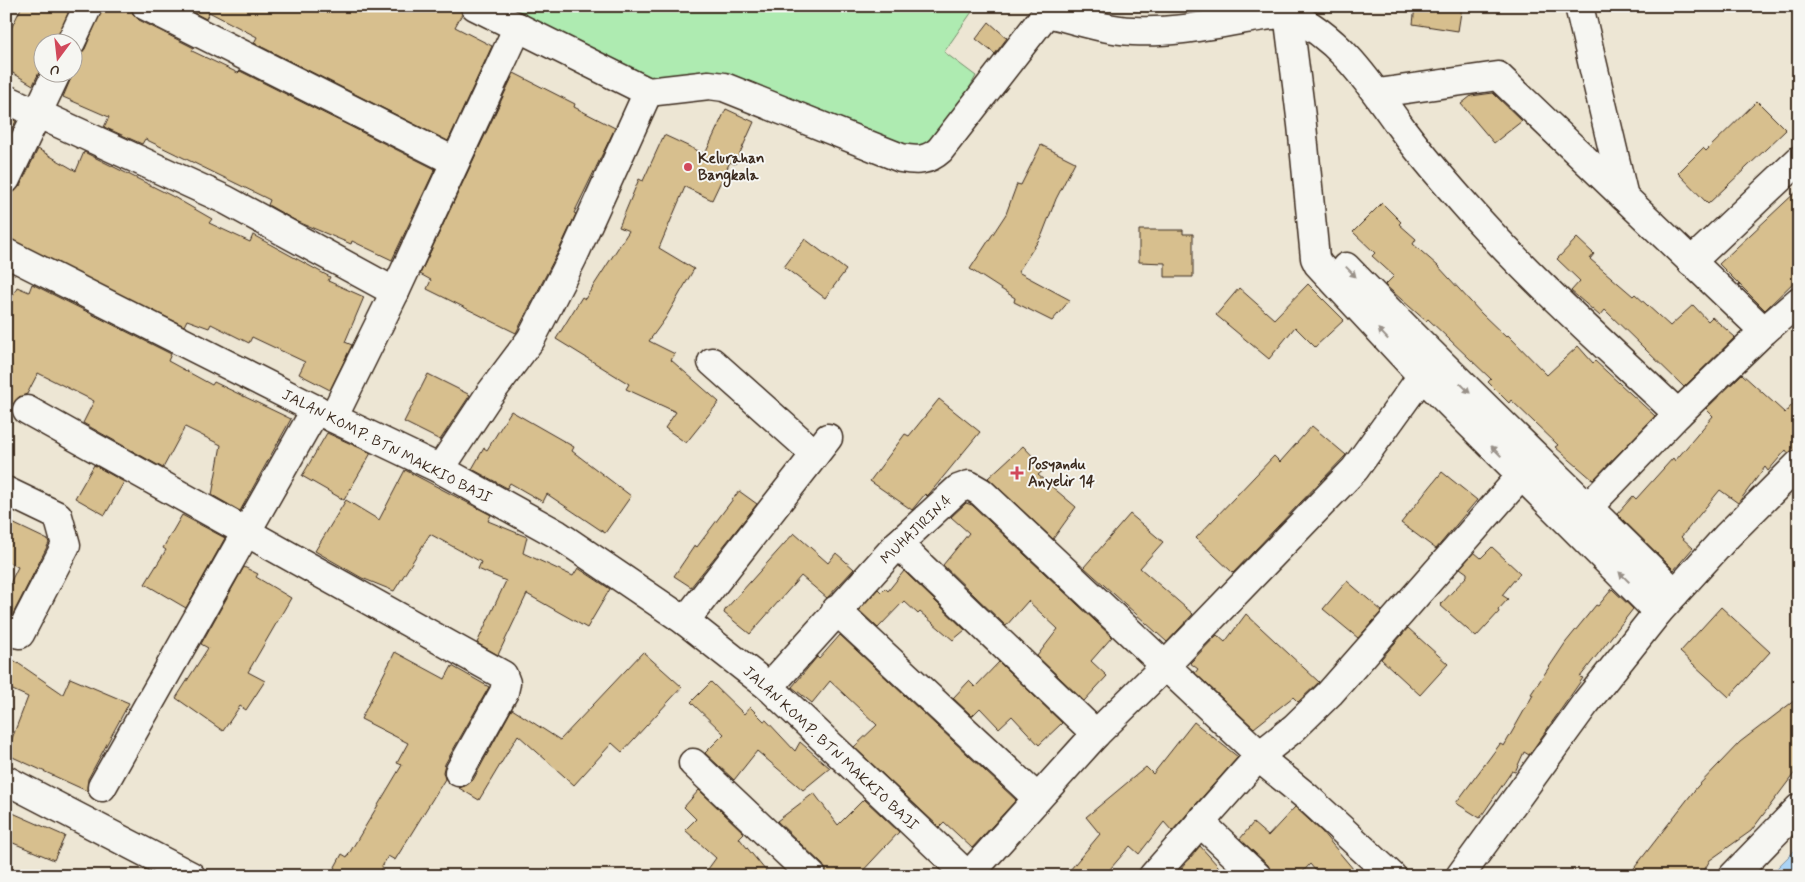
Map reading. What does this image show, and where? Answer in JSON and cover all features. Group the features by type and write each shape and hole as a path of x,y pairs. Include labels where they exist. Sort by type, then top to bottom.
{"street":[{"path":"76,32 88,6"},
{"path":"146,6 454,160"},
{"path":"475,6 648,92 709,85 724,87 901,158 923,160 932,157 940,150 1050,10 1116,29 1134,31 1209,27 1243,19 1305,15 1345,53 1378,94 1398,123 1474,214 1532,276 1678,414"},
{"path":"1579,6 1624,197"},
{"path":"1305,15 1315,258 1318,264 1422,376 1521,476 1581,516"},
{"path":"102,787 246,533 324,414 394,292 454,160 518,27"},
{"path":"1378,94 1498,76 1764,330"},
{"path":"6,179 52,82"},
{"path":"440,469 489,395 531,338 573,257 648,92"},
{"path":"6,99 226,200 394,292"},
{"path":"1691,262 1799,160"},
{"path":"1315,240 1330,251 1538,461 1581,516 1667,602"},
{"name":"JALAN KOMP. BTN MAKKIO BAJI","path":"6,253 324,414 440,469 557,534 685,621 769,687 968,876"},
{"path":"1581,516 1678,414 1764,330 1799,301"},
{"path":"685,621 821,446 712,362"},
{"path":"968,876 1096,734 1166,665 1355,469 1422,376"},
{"path":"26,410 504,675 506,683 504,692 459,772"},
{"path":"1460,876 1585,704 1667,602 1727,536 1799,464"},
{"path":"1153,876 1259,756 1294,728 1330,693 1521,476"},
{"name":"MUHAJIRIN.4","path":"769,687 836,610 898,544 958,489 965,485 974,486 1166,665"},
{"path":"6,491 58,516 66,546 20,634 6,631"},
{"path":"898,544 1096,734"},
{"path":"836,610 1037,798"},
{"path":"1166,665 1259,756 1307,797 1392,876"},
{"path":"693,763 812,876"},
{"path":"6,780 191,876"},
{"path":"1733,876 1799,808"},
{"path":"1200,822 1257,876"}],"green space":[{"path":"496,6 976,6 944,52 976,76 956,112 922,152 866,134 721,72 649,80"}],"water":[{"path":"1799,846 1799,876 1769,876"}],"building":[{"path":"22,6 71,6 60,32 32,32 33,85 6,69 6,39"},
{"path":"103,6 130,6 133,14 139,20 194,48 192,51 238,73 240,71 435,169 392,260 352,241 351,244 296,221 268,205 270,200 145,139 142,144 104,127 109,117 63,97 69,82 82,82 82,53"},
{"path":"181,6 459,6 462,14 455,27 492,46 448,141 254,43 257,37 209,12 206,19"},
{"path":"1415,6 1462,6 1458,31 1413,24"},
{"path":"989,22 1007,38 995,54 976,39"},
{"path":"514,73 575,104 574,107 615,128 574,213 576,214 559,250 516,333 427,289 431,280 420,274"},
{"path":"1493,93 1522,121 1494,143 1461,104 1471,96"},
{"path":"1757,101 1786,130 1708,204 1678,173 1703,148 1706,151"},
{"path":"726,109 754,122 735,164 730,162 712,200 685,187 659,248 694,269 665,319 649,341 675,354 671,360 719,402 686,443 665,428 676,412 626,389 629,384 556,339 582,297 585,299 629,231 619,227 639,179 643,181 664,135 705,154"},
{"path":"6,116 16,121 6,142"},
{"path":"1041,145 1075,162 1056,199 1042,235 1018,272 1070,300 1052,321 1014,302 1015,298 970,269 1006,214 1017,184 1021,185"},
{"path":"38,149 76,171 84,152 172,196 212,219 209,223 250,242 253,235 330,277 328,281 364,297 345,342 352,345 330,390 299,374 305,362 252,337 249,343 211,324 209,328 187,320 184,326 6,238 6,194 14,192 20,186"},
{"path":"1799,189 1799,277 1765,310 1719,264"},
{"path":"1382,203 1401,222 1399,224 1416,239 1413,244 1438,266 1481,313 1506,337 1508,335 1547,375 1578,346 1593,363 1595,361 1655,416 1593,480 1555,447 1558,445 1511,400 1509,403 1488,382 1491,379 1428,319 1426,321 1385,285 1394,276 1372,256 1375,253 1353,232"},
{"path":"1139,230 1183,230 1183,234 1193,234 1193,277 1165,277 1165,263 1139,262"},
{"path":"1577,238 1594,254 1590,259 1633,296 1635,294 1670,326 1693,305 1708,321 1712,317 1735,337 1684,387 1605,310 1600,316 1571,291 1580,281 1557,259"},
{"path":"805,239 846,270 825,298 784,267"},
{"path":"32,284 171,354 168,361 212,385 214,382 291,419 240,511 212,495 221,445 185,427 163,468 83,423 94,401 38,373 27,394 19,397 13,404 6,400 6,310 17,287 29,292"},
{"path":"1308,284 1344,320 1315,347 1295,327 1269,359 1216,315 1239,288 1274,319"},
{"path":"428,374 470,395 440,440 404,422"},
{"path":"1742,374 1785,413 1799,397 1799,449 1788,453 1786,450 1768,471 1765,467 1738,503 1720,490 1681,537 1693,548 1674,570 1617,514 1633,496 1636,499 1673,458 1675,461 1713,416 1706,409"},
{"path":"939,399 980,432 930,493 927,496 925,494 912,510 870,481 905,434 909,436"},
{"path":"511,411 574,447 572,451 631,496 605,533 547,494 543,502 510,483 507,488 472,469 484,448 487,450"},
{"path":"1312,426 1346,455 1233,573 1196,538 1274,456 1280,462"},
{"path":"327,433 371,453 344,500 302,476"},
{"path":"1023,446 1045,469 1038,475 1076,507 1053,539 988,478"},
{"path":"94,465 124,482 105,515 75,498"},
{"path":"405,470 491,515 488,521 527,537 523,553 573,576 578,568 610,589 587,628 527,594 498,655 477,643 506,581 478,569 481,562 430,534 394,591 362,578 315,551 346,500 379,520"},
{"path":"1442,472 1477,500 1436,549 1401,523"},
{"path":"739,491 757,504 691,587 674,576 695,545 697,547"},
{"path":"966,503 972,505 1112,637 1091,661 1107,676 1084,701 1037,656 1058,629 1028,601 1006,626 943,565 969,533 951,517"},
{"path":"1130,514 1163,542 1140,568 1193,614 1167,642 1084,567"},
{"path":"182,515 225,538 186,608 145,584 166,550 163,548"},
{"path":"6,520 48,540 49,543 12,616 6,616 6,591 18,567 6,561"},
{"path":"794,533 828,563 836,553 854,569 827,598 801,576 750,634 724,613 725,610"},
{"path":"1492,547 1520,573 1502,595 1508,599 1476,637 1440,605 1467,576 1467,573 1460,568 1474,552 1481,558"},
{"path":"244,567 258,574 256,577 291,598 248,672 265,681 246,710 240,706 223,731 176,698 208,648 201,644"},
{"path":"904,571 965,630 953,640 904,601 878,628 859,610 878,589 881,592 885,588 888,591"},
{"path":"1347,581 1382,611 1358,638 1323,609"},
{"path":"1612,589 1633,609 1580,677 1583,678 1529,755 1524,752 1515,772 1512,771 1480,818 1456,803 1500,744 1504,746 1533,695 1531,694 1566,642 1596,605 1598,606"},
{"path":"1721,607 1770,652 1729,697 1680,652"},
{"path":"1246,614 1319,682 1298,702 1293,697 1254,728 1195,673 1198,669 1190,663 1217,635 1225,642"},
{"path":"1408,628 1448,664 1420,695 1381,659"},
{"path":"840,635 1016,800 972,848 944,822 939,827 854,747 877,725 830,681 812,703 792,687 817,657 819,659"},
{"path":"395,652 445,679 452,666 489,687 445,764 443,772 445,779 395,860 388,856 378,874 381,876 330,876 342,854 347,857 402,765 397,763 408,743 361,719"},
{"path":"643,652 682,687 622,752 612,743 574,785 518,735 479,800 459,788 473,780 512,709 560,740"},
{"path":"6,655 63,694 70,678 129,703 88,779 87,791 6,754 28,697 6,687"},
{"path":"999,662 1062,723 1039,745 1012,716 999,728 980,708 972,716 953,698 969,681 975,687"},
{"path":"711,682 744,714 750,707 764,721 766,720 795,751 800,742 830,768 803,790 757,751 734,780 705,753 724,734 691,702"},
{"path":"1799,697 1799,767 1751,831 1710,860 1701,876 1628,876 1697,787 1740,742"},
{"path":"1194,722 1238,757 1172,831 1164,822 1139,854 1130,846 1104,876 1065,876 1100,834 1086,817 1146,767 1153,774"},
{"path":"699,790 744,833 739,838 770,876 703,876 716,858 685,830 696,819 684,807"},
{"path":"814,793 838,825 864,799 899,832 858,876 827,876 823,865 777,821"},
{"path":"1295,807 1322,832 1359,876 1320,876 1310,864 1299,876 1273,876 1268,865 1240,839 1253,823 1268,836"},
{"path":"6,810 65,836 54,860 6,840"},
{"path":"1200,846 1227,876 1175,876"}],"place":[{"name":"Kelurahan Bangkala","path":"688,167"},
{"name":"Posyandu Anyelir 14","path":"1017,473"}]}
